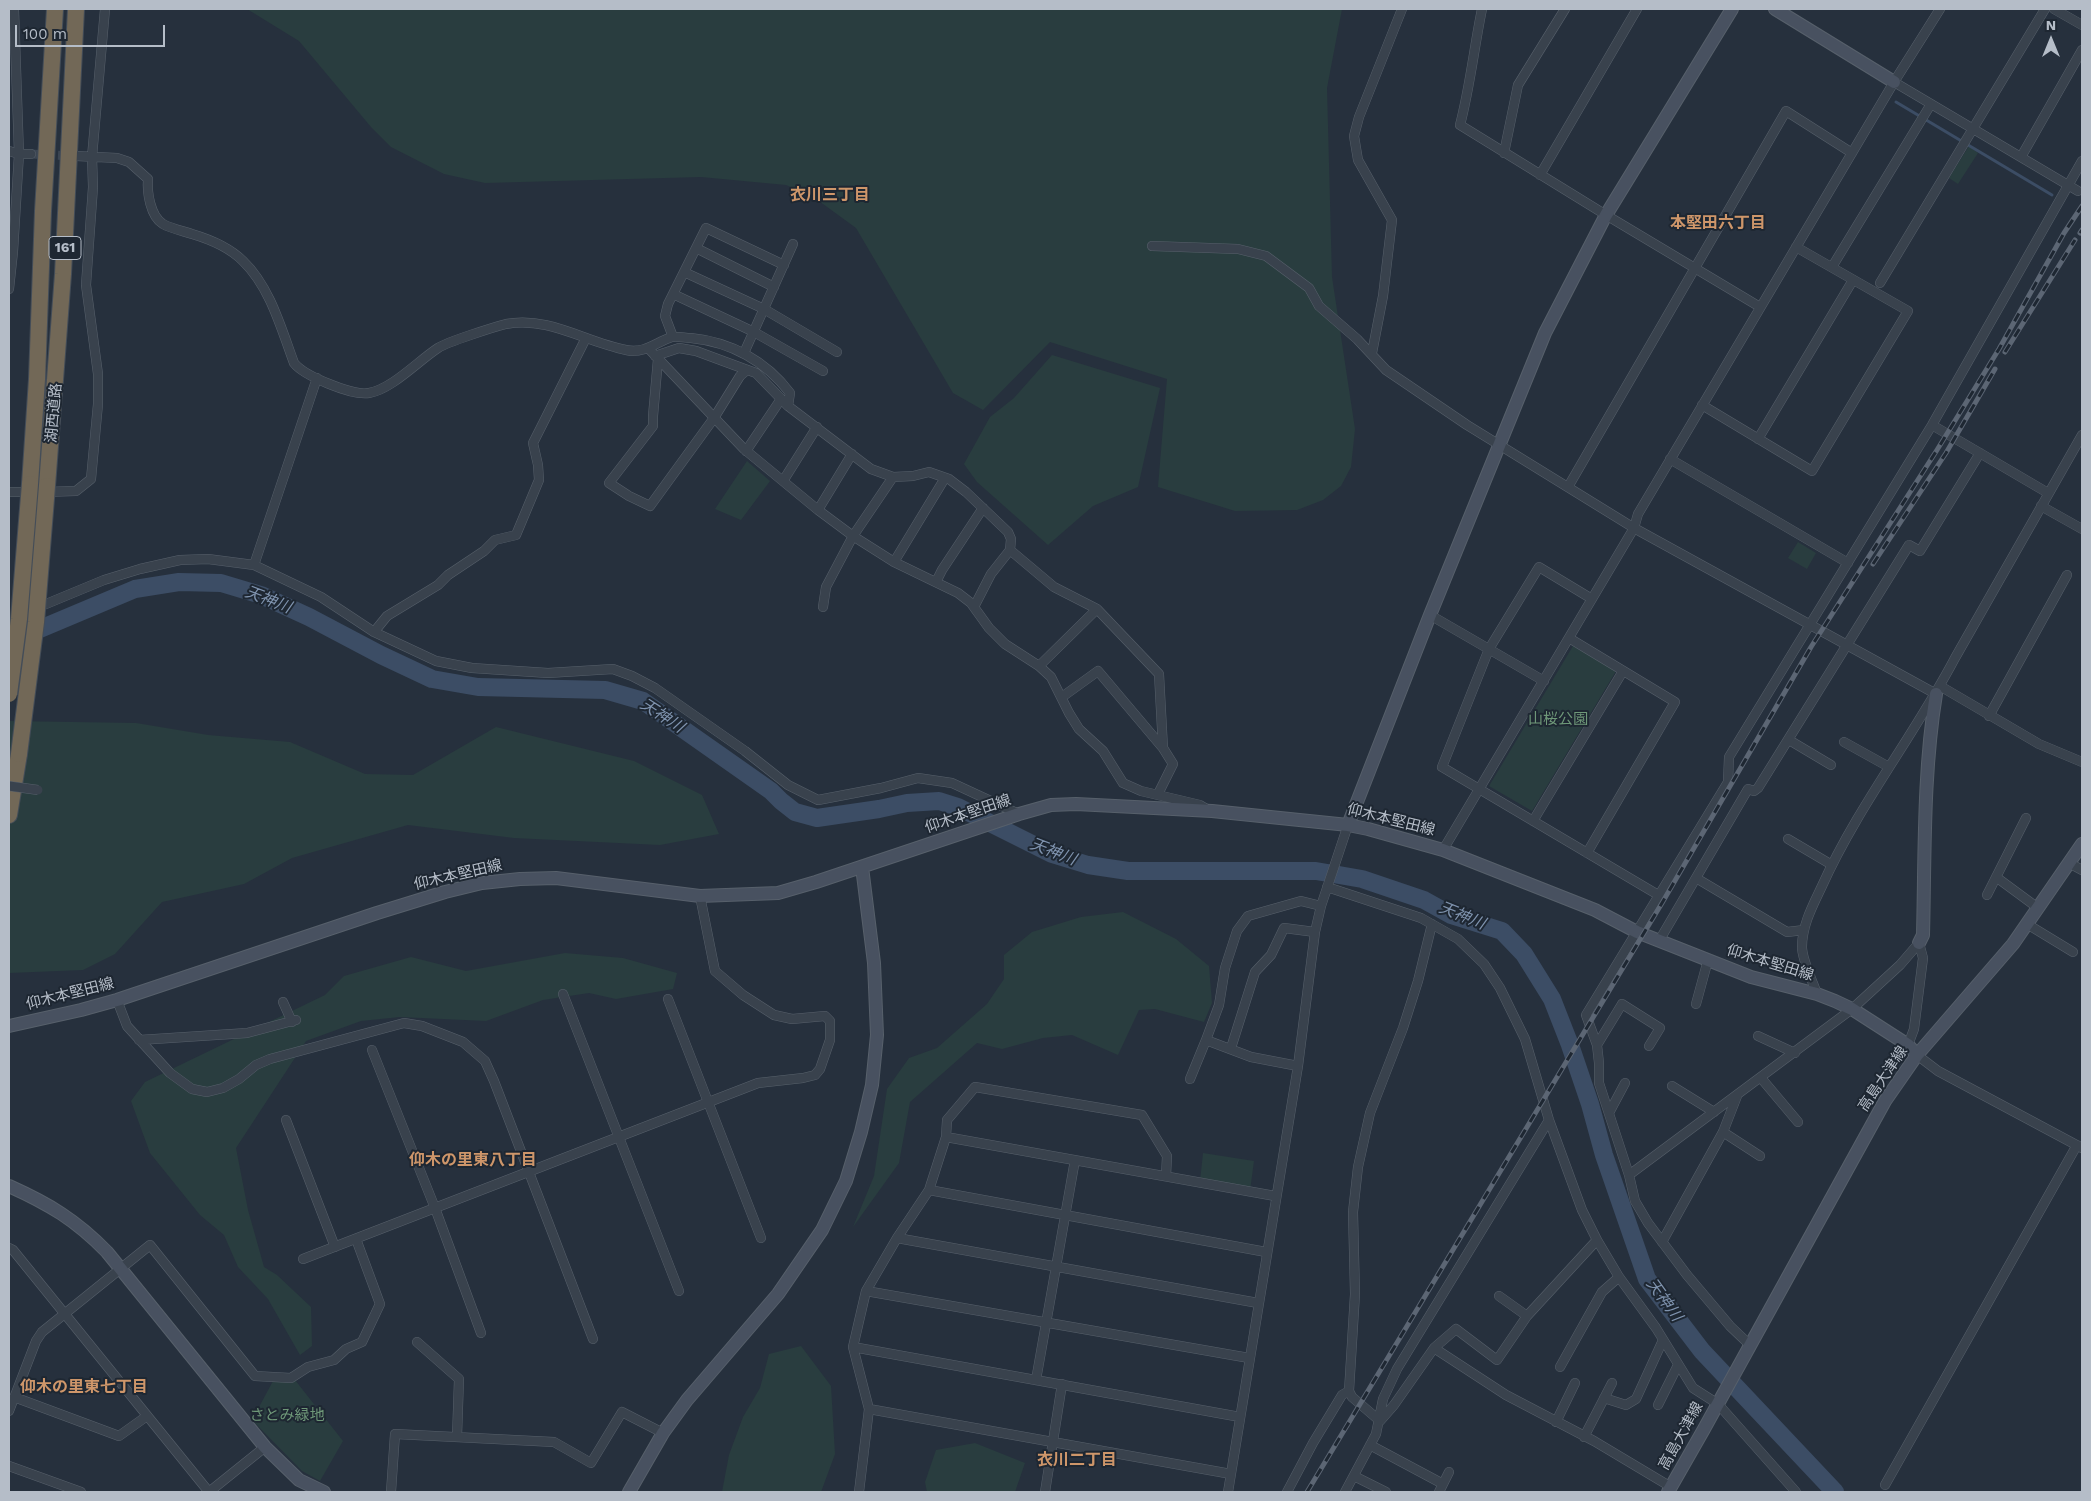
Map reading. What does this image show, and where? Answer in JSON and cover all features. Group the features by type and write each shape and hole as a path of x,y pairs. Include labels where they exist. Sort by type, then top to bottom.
{"highway":[{"name":"湖西道路","path":"9,694 19,619 30,484 37,379 43,201 55,9"},
{"name":"湖西道路","path":"9,815 36,622 48,486 63,274 76,9"}],"main road":[{"path":"1348,825 1498,444 1545,333 1606,215 1732,9"},
{"path":"1775,9 1894,82"},
{"path":"1919,943 1923,935 1927,767 1930,730 1938,690"},
{"name":"仰木本堅田線","path":"9,1026 117,1000 385,911 445,892 482,883 556,878 700,896 778,892 862,867 1019,814 1051,805 1076,804 1212,812 1348,825 1443,850 1595,910 1637,932 1750,977 1817,994 1852,1009 1908,1045 1917,1056"},
{"name":"高島大津線","path":"1747,1349 1885,1101 1917,1056 1988,975 2027,924 2082,844"},
{"path":"629,1492 663,1433 687,1400 778,1294 822,1230 846,1180 861,1132 872,1085 877,1036 874,963 862,867"},
{"path":"9,1186 49,1204 86,1230 107,1252 265,1447 299,1480 324,1492"},
{"path":"1720,1399 1747,1349"},
{"name":"高島大津線","path":"1669,1490 1720,1399"}],"street":[{"path":"9,287 19,154 14,9"},
{"path":"9,492 76,491 92,479 98,404 98,374 86,285 93,187 92,157 105,9"},
{"path":"1372,354 1383,296 1392,220 1358,160 1354,136 1359,117 1402,9"},
{"path":"1482,9 1469,89 1460,126 1760,307"},
{"path":"1504,153 1518,85 1565,9"},
{"path":"1540,175 1637,9"},
{"path":"1443,850 1634,528 1638,514 1670,459 1894,82 1940,9"},
{"path":"1880,283 2045,9"},
{"path":"2054,9 2082,25"},
{"path":"2021,157 2082,50"},
{"path":"1894,82 2078,191"},
{"path":"1832,267 1931,104"},
{"path":"1568,486 1786,112 1852,153"},
{"path":"9,151 19,154 31,154"},
{"path":"76,156 117,158 130,162 148,179 147,193 161,223 222,246 242,260 257,279 275,311 294,363 299,370 360,394 371,393 386,386 440,346 506,324 537,322 628,351 654,354 679,348 696,351 756,374 785,402 871,468 893,476 913,476 929,472 945,478 966,492 1008,532 1011,539 1010,550 991,574 974,607"},
{"path":"1747,1349 1662,1242 1648,1223 1635,1200 1629,1175 1599,1083 1597,1045 1586,1015 1728,782 1729,757 1932,424 2082,161"},
{"path":"673,337 665,316 668,304 706,228 784,265"},
{"path":"744,353 793,244"},
{"path":"1152,246 1238,249 1266,256 1309,288 1319,306 1338,321 1386,370 1498,444 1634,528 1848,644 1989,716 2039,744 2082,762"},
{"path":"1702,405 1812,470 1908,311 1796,247"},
{"path":"696,248 774,287"},
{"path":"684,272 764,310 837,352"},
{"path":"1758,438 1853,280"},
{"path":"673,294 754,332 823,372"},
{"path":"746,370 740,376 714,418 650,506 629,496 610,483 653,426 654,354 673,337 705,340 744,353 762,363 778,377 790,393 746,451"},
{"path":"374,632 386,616 438,585 448,575 484,551 495,540 516,535 538,480 538,465 533,443 586,338"},
{"path":"654,354 746,451 818,510 853,536 894,562 958,593 974,607 989,628 1005,644 1039,666 1051,677 1079,729 1103,751 1123,783 1141,791 1200,805 1212,812"},
{"path":"254,565 317,378"},
{"path":"1932,424 2048,493"},
{"path":"783,481 817,427"},
{"path":"1817,994 1802,950 1804,930 1832,865 1889,767 1938,690 2082,435"},
{"path":"1659,941 1748,789 1754,791 1758,788 1909,545 1920,552 1980,453"},
{"path":"818,510 852,454"},
{"path":"1670,459 1848,563"},
{"path":"823,607 826,587 853,536 893,476"},
{"path":"894,562 910,532 945,478"},
{"path":"2041,506 2082,529"},
{"path":"936,582 982,508"},
{"path":"1010,550 1054,587 1097,609 1159,674 1163,748"},
{"path":"9,619 104,580 180,560 208,559 254,565 321,597 374,632 436,661 472,668 548,673 613,669 632,676 655,688 745,751 788,785 818,800 881,788 918,778 952,783 1019,814"},
{"path":"1592,599 1539,567 1489,649 1442,767 1660,896"},
{"path":"1989,716 2067,575"},
{"path":"1039,666 1097,609"},
{"path":"1430,615 1544,681"},
{"path":"1569,638 1675,702 1587,853"},
{"path":"1062,697 1098,671 1163,748 1173,764 1158,794"},
{"path":"1533,821 1623,671"},
{"path":"1789,740 1831,765"},
{"path":"1844,742 1889,767"},
{"path":"9,786 38,790"},
{"path":"1987,895 2026,818"},
{"path":"1228,1492 1275,1196 1298,1066 1315,932 1321,906 1348,825"},
{"path":"1788,840 1832,865"},
{"path":"2069,863 2082,870"},
{"path":"1696,878 1787,932 1804,930"},
{"path":"1996,878 2038,908"},
{"path":"1327,887 1402,910 1432,924 1458,938 1484,964 1500,988 1525,1039 1549,1120 1582,1210 1597,1240 1619,1277 1693,1388 1720,1399 1796,1492"},
{"path":"304,1259 758,1083 816,1075 820,1069 831,1029 830,1021 825,1016 792,1019 774,1015 743,995 715,971 700,896"},
{"path":"1190,1079 1219,1005 1225,968 1237,931 1248,916 1301,900 1321,906"},
{"path":"1380,1421 1352,1397 1349,1391 1355,1294 1353,1212 1358,1167 1370,1113 1406,1018 1418,981 1432,924"},
{"path":"2027,924 2073,952"},
{"path":"1231,1048 1255,972 1271,955 1284,928 1315,932"},
{"path":"1629,1175 1852,1009 1900,965 1919,943"},
{"path":"1908,1045 1914,1029 1923,958 1919,943"},
{"path":"1696,1004 1708,960"},
{"path":"563,994 679,1291"},
{"path":"668,999 762,1238"},
{"path":"117,1000 127,1026 139,1040 178,1079 192,1089 207,1092 224,1088 240,1079 256,1065 270,1059 333,1043 392,1025 413,1024 463,1042 485,1061 594,1339"},
{"path":"139,1040 247,1033 294,1021 283,1002"},
{"path":"1597,1045 1622,1004 1660,1028 1649,1046"},
{"path":"1758,1036 1795,1053"},
{"path":"1206,1040 1251,1057 1298,1066"},
{"path":"372,1050 436,1208 481,1333"},
{"path":"1885,1485 2080,1147 1938,1071 1917,1056"},
{"path":"1760,1078 1798,1122"},
{"path":"1609,1113 1625,1083"},
{"path":"1672,1086 1714,1112"},
{"path":"859,1492 870,1409 853,1347 866,1291 897,1238 929,1190 946,1137 947,1120 975,1087 1142,1115 1167,1156 1166,1176"},
{"path":"1662,1242 1723,1132 1738,1095"},
{"path":"286,1120 335,1247"},
{"path":"1347,1492 1380,1421 1383,1399 1397,1369 1549,1120"},
{"path":"1723,1132 1760,1156"},
{"path":"946,1137 1275,1196"},
{"path":"1036,1380 1075,1160"},
{"path":"929,1190 1266,1252"},
{"path":"897,1238 1258,1303"},
{"path":"9,1411 36,1342 42,1332 150,1245 255,1376 291,1378 308,1367 334,1360 346,1349 362,1342 380,1304 356,1239"},
{"path":"1380,1421 1394,1405 1434,1348 1456,1329 1497,1360 1527,1316 1597,1240"},
{"path":"9,1248 209,1492 265,1447"},
{"path":"1560,1367 1602,1292 1619,1277"},
{"path":"866,1291 1250,1358"},
{"path":"1500,1296 1527,1316"},
{"path":"1604,1398 1626,1405 1636,1399 1662,1340"},
{"path":"418,1342 459,1379 457,1437"},
{"path":"853,1347 1240,1416"},
{"path":"1434,1348 1506,1395 1584,1436 1669,1490"},
{"path":"1658,1405 1678,1365"},
{"path":"1556,1422 1575,1383"},
{"path":"1584,1436 1612,1383"},
{"path":"1045,1492 1062,1384"},
{"path":"1287,1492 1312,1443 1342,1394 1349,1391"},
{"path":"14,1397 119,1436 147,1416"},
{"path":"870,1409 1231,1474"},
{"path":"391,1492 395,1434 554,1442 591,1463 622,1412 663,1433"},
{"path":"1370,1445 1441,1488 1449,1472"},
{"path":"9,1466 81,1492"},
{"path":"1354,1476 1386,1492"}],"green space":[{"path":"247,9 1342,9 1327,88 1332,277 1355,429 1351,467 1341,486 1323,500 1297,510 1235,511 1158,487 1167,379 1050,342 983,410 953,393 856,228 812,196 786,185 701,177 485,183 444,174 391,147 371,127 299,41"},
{"path":"1969,146 1978,153 1958,184 1949,178"},
{"path":"1052,355 1160,388 1138,487 1093,506 1048,545 977,482 964,464 990,417 1014,398"},
{"path":"747,461 770,481 741,520 715,509"},
{"path":"1798,542 1816,553 1807,569 1788,558"},
{"name":"山桜公園","path":"1573,646 1616,671 1532,811 1489,786"},
{"path":"9,721 136,723 208,735 290,742 365,774 413,775 496,727 634,761 702,795 719,834 660,845 514,838 408,825 292,858 244,884 162,902 115,954 83,970 9,973"},
{"path":"1123,912 1176,939 1209,966 1212,1003 1204,1022 1155,1009 1139,1010 1118,1055 1072,1035 1043,1038 1002,1049 977,1043 910,1102 899,1163 853,1227 874,1176 887,1089 909,1058 937,1048 987,1004 1004,979 1004,955 1032,932 1081,917"},
{"path":"565,953 623,958 677,973 673,989 616,999 589,993 543,1000 486,1021 400,1017 361,1021 306,1041 236,1148 248,1210 264,1267 277,1275 311,1307 312,1346 300,1355 268,1299 238,1267 224,1235 200,1215 150,1153 131,1101 145,1082 325,995 344,976 411,957 466,971"},
{"path":"1203,1153 1254,1161 1250,1191 1200,1181"},
{"path":"801,1346 831,1386 835,1454 821,1492 722,1492 729,1455 743,1417 760,1388 769,1354"},
{"name":"さとみ緑地","path":"295,1380 343,1441 320,1481 302,1471 252,1420 273,1381"},
{"path":"975,1443 1025,1463 1015,1492 927,1492 925,1482 936,1450"}],"waterway":[{"path":"1896,102 2052,195"},
{"name":"天神川","path":"9,642 135,589 179,582 221,583 261,595 432,679 478,687 605,690 643,701 771,791 795,812 817,818 907,803 939,801 958,807 1052,854 1088,865 1128,871 1316,871 1362,879 1424,900 1451,915 1502,931 1524,954 1552,999 1570,1045 1590,1104 1604,1155 1647,1279 1702,1351 1835,1492"}],"tunnel":[{"path":"31,154 71,156"}],"railway":[{"path":"1307,1492 1662,903 1811,647 1937,450 1999,349 2064,233 2082,206"},
{"path":"2005,352 2075,240"},
{"path":"1873,564 1946,453 1995,369"}],"district":[{"name":"衣川三丁目","path":"830,195"},
{"name":"本堅田六丁目","path":"1718,223"},
{"name":"仰木の里東八丁目","path":"473,1160"},
{"name":"仰木の里東七丁目","path":"84,1387"},
{"name":"衣川二丁目","path":"1077,1460"}]}
